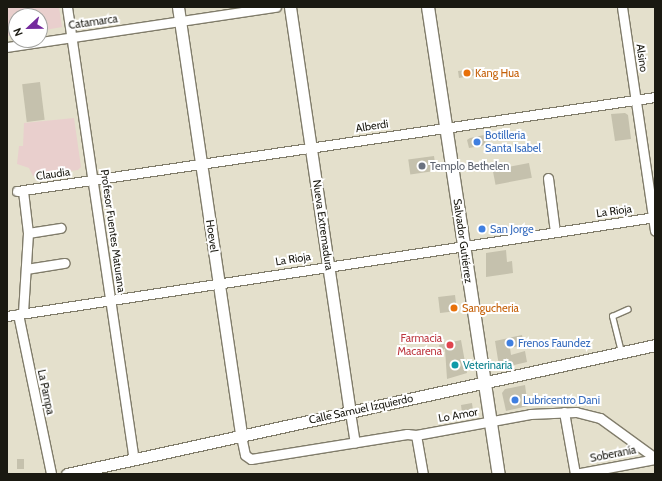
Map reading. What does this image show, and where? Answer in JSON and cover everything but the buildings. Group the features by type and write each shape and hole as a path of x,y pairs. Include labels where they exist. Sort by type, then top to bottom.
{"main road":[{"name":"Salvador Gutiérrez","path":"428,7 489,422 499,474"}],"street":[{"name":"Profesor Fuentes Maturana","path":"67,7 134,459"},
{"name":"Hoevel","path":"178,7 241,436 245,455 253,459"},
{"name":"Catamarca","path":"7,47 276,7"},
{"name":"Nueva Extremadura","path":"290,7 355,443"},
{"name":"Alsino","path":"622,7 655,231"},
{"name":"Alberdi","path":"93,180 655,96"},
{"path":"548,178 555,232"},
{"name":"Claudia","path":"20,191 93,180"},
{"name":"La Pampa","path":"20,191 28,233 21,314 51,474"},
{"name":"La Rioja","path":"7,316 654,217"},
{"path":"28,233 61,228"},
{"path":"26,269 65,263"},
{"name":"Calle Samuel Izquierdo","path":"67,474 94,471 134,459 655,345"},
{"path":"564,412 575,474"},
{"name":"Lo Amor","path":"253,459 416,435 538,413 564,412 586,413 600,418 655,458"},
{"path":"416,435 423,474"},
{"name":"Soberanía","path":"575,474 655,458"}],"lane":[{"path":"621,352 612,316 628,309"}],"shaded area":[{"path":"7,7 59,7 62,27 48,30 48,8 8,8 7,36"},
{"path":"74,118 81,167 78,170 33,176 29,168 17,164 19,146 23,146 24,123"}],"place":[{"name":"Kang Hua","path":"467,73"},
{"name":"Botilleria Santa Isabel","path":"477,142"},
{"name":"Templo Bethelen","path":"422,166"},
{"name":"San Jorge","path":"482,229"},
{"name":"Sangucheria","path":"454,308"},
{"name":"Frenos Faundez","path":"510,343"},
{"name":"Farmacia Macarena","path":"450,345"},
{"name":"Veterinaria","path":"455,365"},
{"name":"Lubricentro Dani","path":"515,400"}]}
